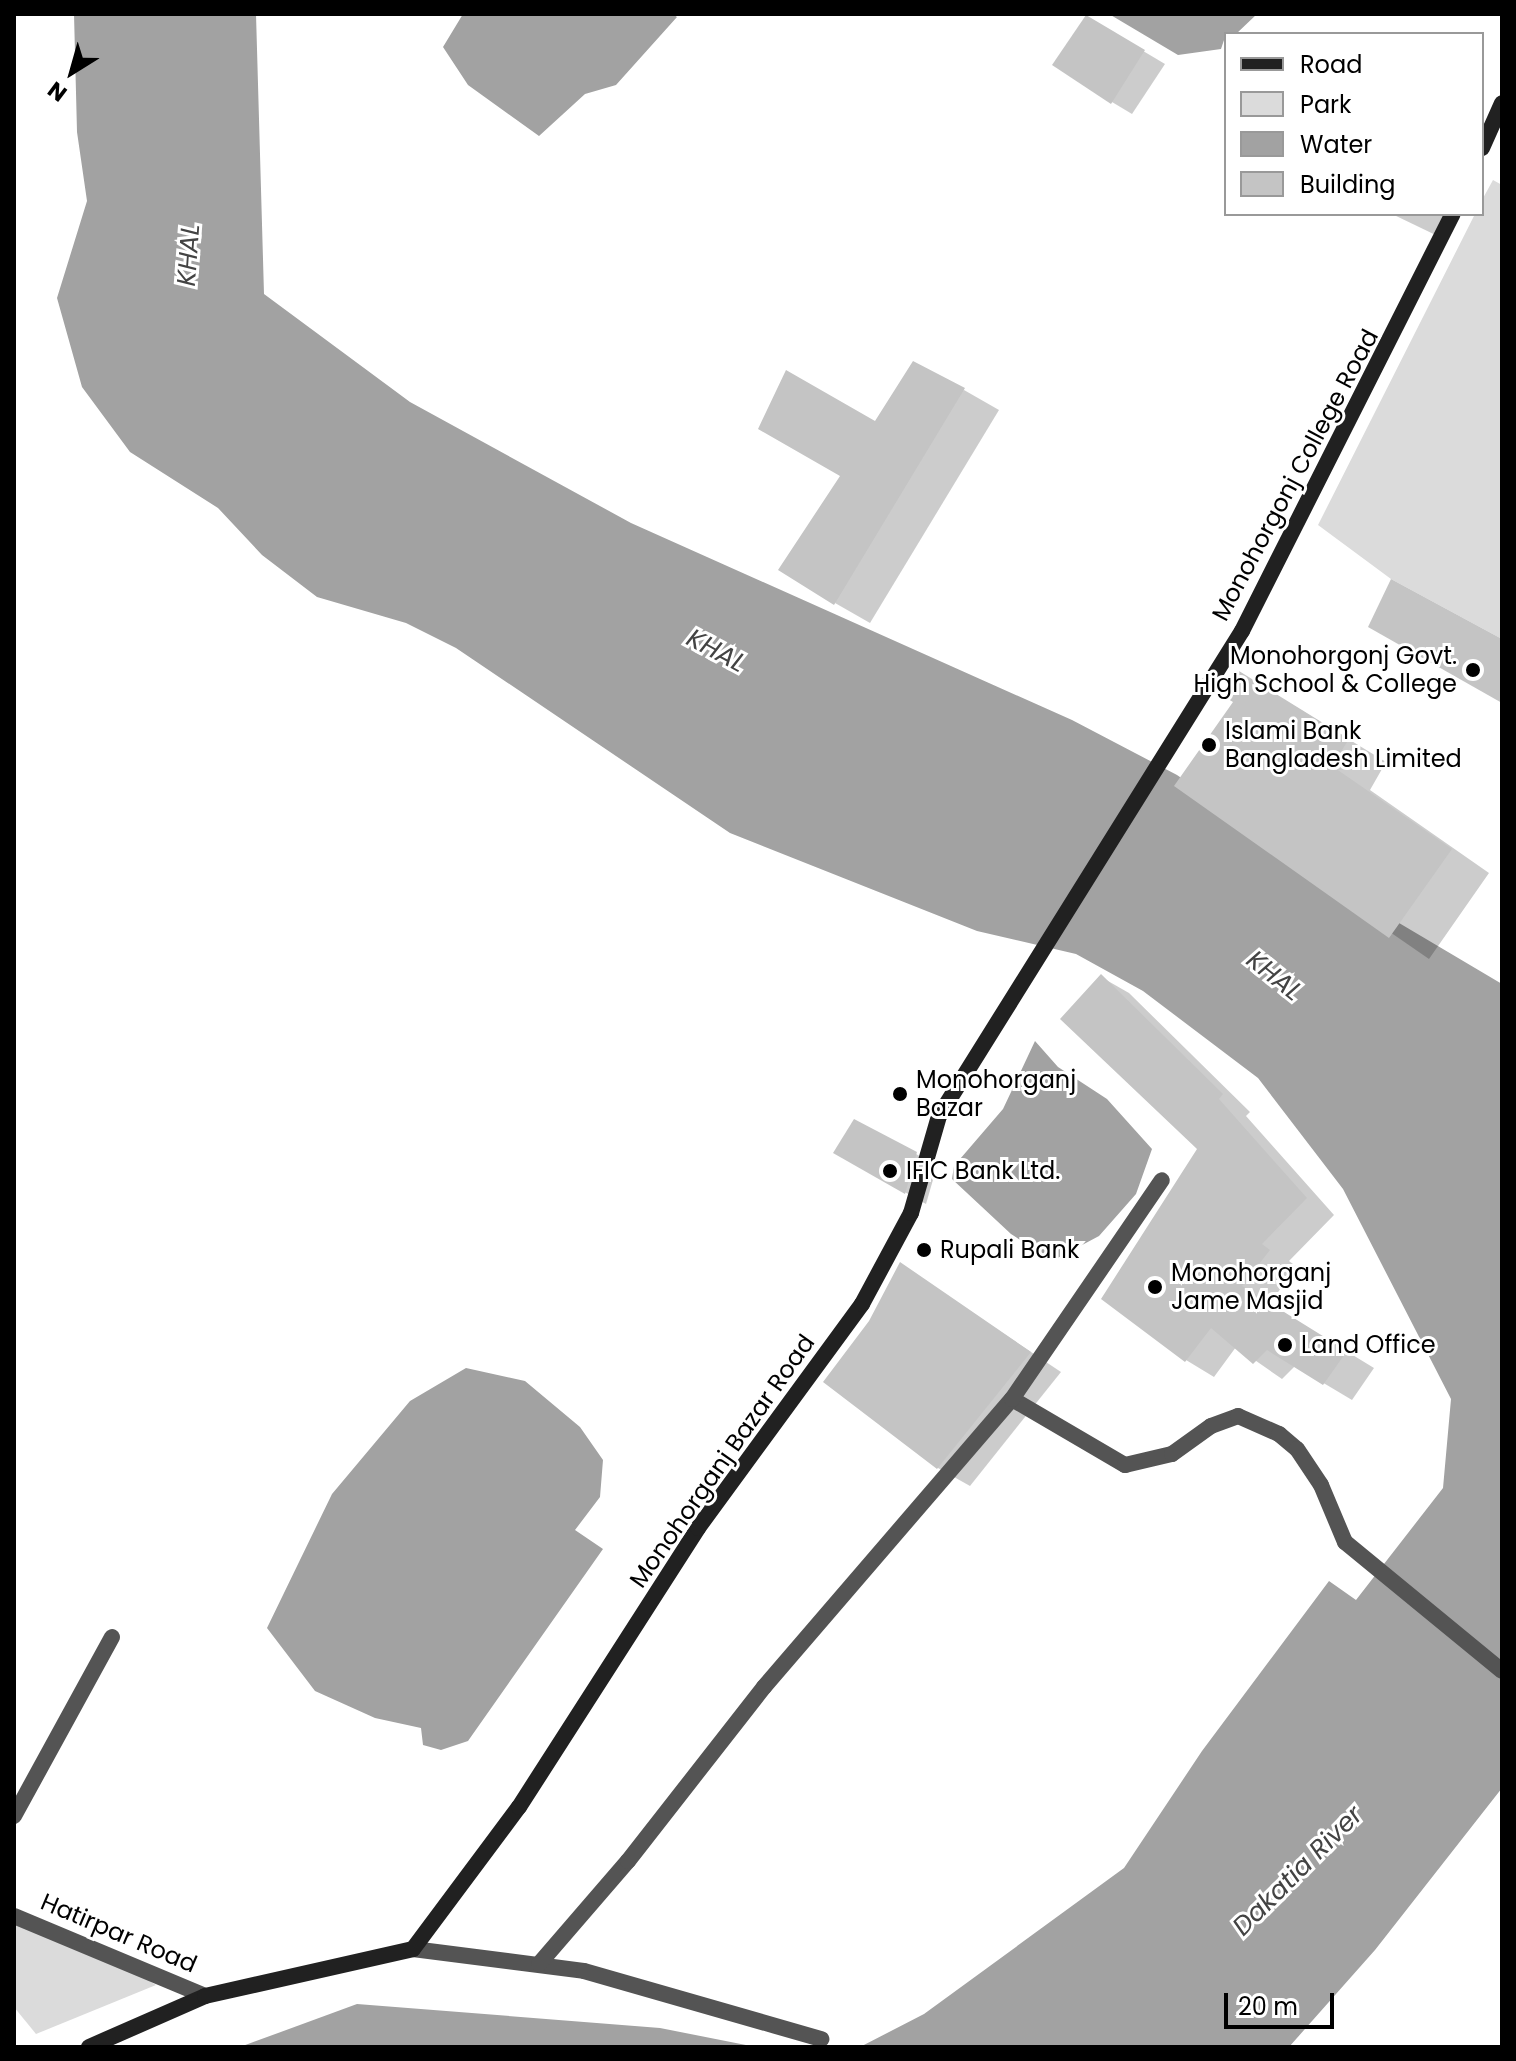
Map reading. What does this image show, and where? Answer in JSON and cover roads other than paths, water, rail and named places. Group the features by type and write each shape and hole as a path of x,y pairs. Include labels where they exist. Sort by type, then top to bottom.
{"street":[{"path":"1484,144 1502,103"},
{"name":"Monohorgonj College Road","path":"1003,1021 1242,631 1452,216"},
{"name":"Monohorganj Bazar Road","path":"413,1949 519,1807 698,1528 862,1304 911,1213 939,1116 1003,1021"},
{"path":"539,1964 628,1861 764,1687 1012,1399 1162,1180"},
{"path":"1012,1399 1125,1465 1172,1454 1211,1426 1238,1416 1279,1434 1297,1449 1321,1485 1345,1542 1502,1671"},
{"path":"14,1816 112,1637"},
{"name":"Hatirpar Road","path":"14,1916 205,1996"},
{"path":"89,2047 205,1996 413,1949 584,1971 821,2039"}],"water":[{"path":"74,14 256,14 264,294 410,402 631,523 1072,720 1177,775 1340,888 1502,984 1502,1788 1375,1950 1289,2047 860,2047 924,2014 1124,1868 1202,1751 1329,1581 1356,1600 1443,1488 1451,1399 1343,1189 1258,1078 1143,991 1076,954 977,931 730,833 456,648 406,623 317,597 262,555 218,508 130,452 82,387 57,298 87,201 77,132"},
{"path":"463,14 673,14 677,17 616,85 585,94 539,136 468,85 443,47"},
{"path":"1109,14 1257,14 1238,32 1224,32 1221,49 1178,55"},
{"path":"1035,1041 1058,1067 1107,1099 1152,1149 1136,1194 1099,1236 1052,1261 1011,1234 952,1179 954,1166 1003,1109"},
{"path":"466,1368 525,1381 580,1427 603,1460 600,1497 575,1530 603,1549 468,1741 441,1750 423,1745 421,1728 375,1718 315,1691 267,1628 332,1494 410,1401"},
{"path":"357,2004 660,2028 756,2047 240,2047"}],"place":[{"name":"Monohorgonj Govt. High School & College","path":"1473,670"},
{"name":"Islami Bank Bangladesh Limited","path":"1209,745"},
{"name":"Monohorganj Bazar","path":"900,1094"},
{"name":"IFIC Bank Ltd.","path":"890,1171"},
{"name":"Rupali Bank","path":"924,1250"},
{"name":"Monohorganj Jame Masjid","path":"1155,1287"},
{"name":"Land Office","path":"1285,1345"}],"water label":[{"name":"KHAL","path":"189,255"},
{"name":"KHAL","path":"716,651"},
{"name":"KHAL","path":"1274,976"},
{"name":"Dakatia River","path":"1298,1871"}]}
